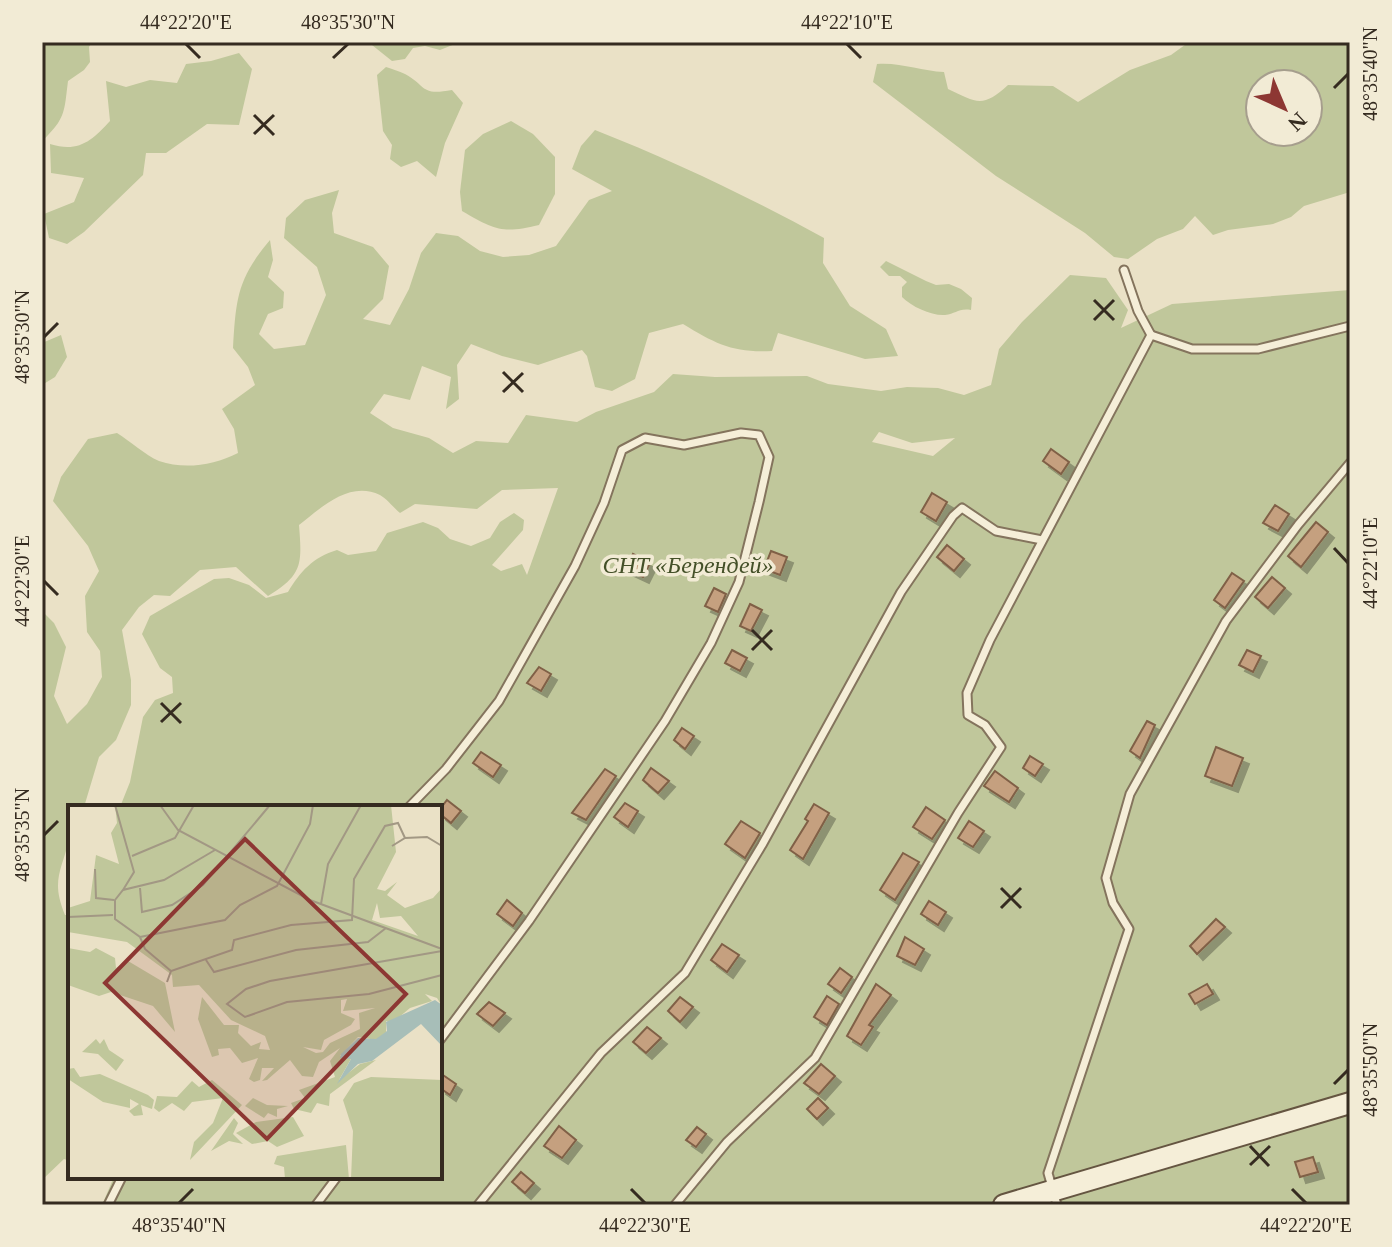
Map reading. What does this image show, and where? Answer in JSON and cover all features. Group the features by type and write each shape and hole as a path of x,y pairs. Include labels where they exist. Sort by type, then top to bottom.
{"street":[{"path":"1004,1205 1054,1198 1350,1103"}],"lane":[{"path":"1124,270 1138,311 1151,335 1192,349 1258,349 1350,326"},
{"path":"675,1205 727,1142 815,1058 958,813 1001,747 985,725 968,715 967,693 990,640 1151,335"},
{"path":"411,805 446,769 499,701 575,566 604,503 622,450 645,438 684,445 741,433 759,435 769,457 759,502 739,582 711,643 665,721 538,909 442,1037"},
{"path":"1054,1198 1048,1173 1129,929 1113,903 1106,878 1130,794 1226,621 1298,525 1350,463"},
{"path":"478,1205 601,1053 685,973 762,845 901,592 953,516 962,508 996,531 1042,540"},
{"path":"108,1205 121,1179"},
{"path":"316,1205 336,1179"}],"green space":[{"path":"42,42 92,42 89,47 90,62 68,81 62,114 42,141"},
{"path":"358,42 460,42 440,50 425,46 413,48 405,59 392,61 372,45 358,45"},
{"path":"1189,42 1350,42 1350,192 1304,206 1291,217 1273,224 1213,235 1195,216 1183,229 1157,239 1128,259 1114,257 1085,233 996,176 873,82 877,64 894,64 944,72 948,89 973,100 986,100 1008,85 1053,86 1078,102 1130,70 1171,55"},
{"path":"239,53 252,69 239,125 207,124 166,153 146,153 143,175 84,232 67,244 49,238 44,214 74,202 84,178 51,173 50,144 77,146 97,134 110,121 106,81 126,87 150,80 177,83 186,64"},
{"path":"386,67 405,74 429,91 452,90 463,103 445,143 436,177 417,161 401,167 390,159 392,145 383,131 377,75"},
{"path":"511,121 533,134 555,157 555,194 539,225 507,230 491,226 462,211 460,192 465,150 483,134"},
{"name":"СНТ «Берендей»","path":"595,130 711,180 824,238 823,263 850,306 886,329 898,356 865,359 778,333 772,351 735,349 683,324 649,333 635,379 612,391 595,387 587,356 582,350 538,365 471,344 457,365 459,399 446,409 451,377 422,366 410,400 384,394 370,413 393,428 429,438 453,453 476,441 508,443 526,415 577,422 596,412 654,392 673,374 807,376 828,384 881,391 907,387 938,388 964,395 991,385 999,349 1070,275 1106,278 1128,310 1121,328 1172,304 1350,290 1350,1205 102,1205 113,1179 442,1179 442,805 121,805 130,782 143,717 155,700 173,693 172,677 160,668 142,634 150,616 214,579 229,578 249,585 266,598 288,592 302,572 321,557 337,550 348,555 376,551 387,533 423,522 438,528 450,539 471,546 490,538 500,522 514,513 524,520 523,530 492,565 501,571 522,564 527,575 558,488 502,490 477,509 415,504 400,513 380,495 369,491 347,493 326,504 299,525 298,567 288,582 268,596 236,567 200,570 170,596 154,595 139,607 122,630 131,680 131,705 116,740 99,757 85,805 68,805 68,843 58,885 65,915 68,915 68,1160 64,1159 42,1180 42,611 54,623 66,647 54,696 67,724 87,704 102,677 100,651 87,632 85,596 99,571 88,546 53,501 61,477 88,439 117,433 159,461 169,464 199,465 238,453 234,429 222,409 255,385 248,367 233,348 237,303 251,266 270,240 273,260 268,277 284,292 283,308 268,314 259,334 274,349 305,345 326,295 317,267 284,238 286,218 305,200 339,190 332,213 334,233 373,247 389,266 383,299 363,319 390,325 409,289 421,253 436,233 458,236 480,251 503,257 529,255 556,246 589,200 612,191 572,169 581,146","holes":["879,432 912,443 955,438 933,456 872,442"]},
{"path":"886,261 936,285 949,284 961,289 972,298 971,310 940,315 917,307 902,297 902,287 907,282 900,276 889,276 880,267"},
{"path":"61,335 67,357 55,377 42,385 42,343"}],"building":[{"path":"1051,449 1069,462 1061,474 1043,461"},
{"path":"932,493 947,502 936,521 921,512"},
{"path":"1275,505 1289,514 1278,531 1263,523"},
{"path":"1316,522 1328,532 1301,567 1288,556"},
{"path":"947,545 964,559 954,571 937,557"},
{"path":"771,551 787,557 780,575 764,569"},
{"path":"633,554 650,563 643,577 626,569"},
{"path":"1232,573 1244,581 1225,608 1214,600"},
{"path":"1272,577 1285,588 1268,608 1255,597"},
{"path":"714,588 726,594 718,612 705,606"},
{"path":"750,604 762,610 751,631 740,626"},
{"path":"732,650 747,658 740,671 725,663"},
{"path":"1247,650 1261,656 1253,672 1239,665"},
{"path":"539,667 551,674 541,691 527,683"},
{"path":"1147,721 1155,725 1140,758 1130,751"},
{"path":"682,728 694,736 685,749 674,740"},
{"path":"1216,747 1243,758 1232,786 1205,776"},
{"path":"481,752 501,765 493,777 473,763"},
{"path":"1030,756 1043,764 1035,776 1023,768"},
{"path":"651,768 669,781 658,793 643,780"},
{"path":"605,769 616,776 586,820 572,813"},
{"path":"995,771 1018,788 1009,802 984,786"},
{"path":"447,800 461,811 451,823 442,816 442,806"},
{"path":"625,803 638,811 628,827 614,817"},
{"path":"814,804 829,813 803,859 790,850 808,821 805,819"},
{"path":"926,807 945,820 932,839 913,827"},
{"path":"741,821 760,833 745,858 725,844"},
{"path":"969,821 984,831 973,847 958,838"},
{"path":"903,853 919,862 895,900 880,890"},
{"path":"507,900 522,913 513,926 497,914"},
{"path":"929,901 946,912 938,925 921,914"},
{"path":"1216,919 1225,927 1197,954 1190,946"},
{"path":"905,937 924,949 915,965 897,956"},
{"path":"722,944 739,955 727,972 711,960"},
{"path":"840,968 852,977 841,993 828,984"},
{"path":"876,984 891,995 869,1025 873,1027 861,1045 847,1036"},
{"path":"1207,984 1213,994 1195,1004 1189,994"},
{"path":"827,996 839,1004 827,1025 814,1017"},
{"path":"680,997 693,1007 680,1022 668,1011"},
{"path":"489,1002 505,1013 493,1026 477,1014"},
{"path":"647,1027 661,1038 646,1053 633,1042"},
{"path":"821,1064 835,1076 819,1094 804,1083"},
{"path":"442,1074 456,1084 450,1095 442,1089"},
{"path":"818,1098 828,1108 817,1119 807,1109"},
{"path":"559,1126 576,1140 562,1158 544,1146"},
{"path":"697,1127 706,1134 696,1147 686,1140"},
{"path":"1313,1157 1318,1172 1300,1177 1295,1162"},
{"path":"521,1172 534,1183 525,1193 512,1182"}]}
